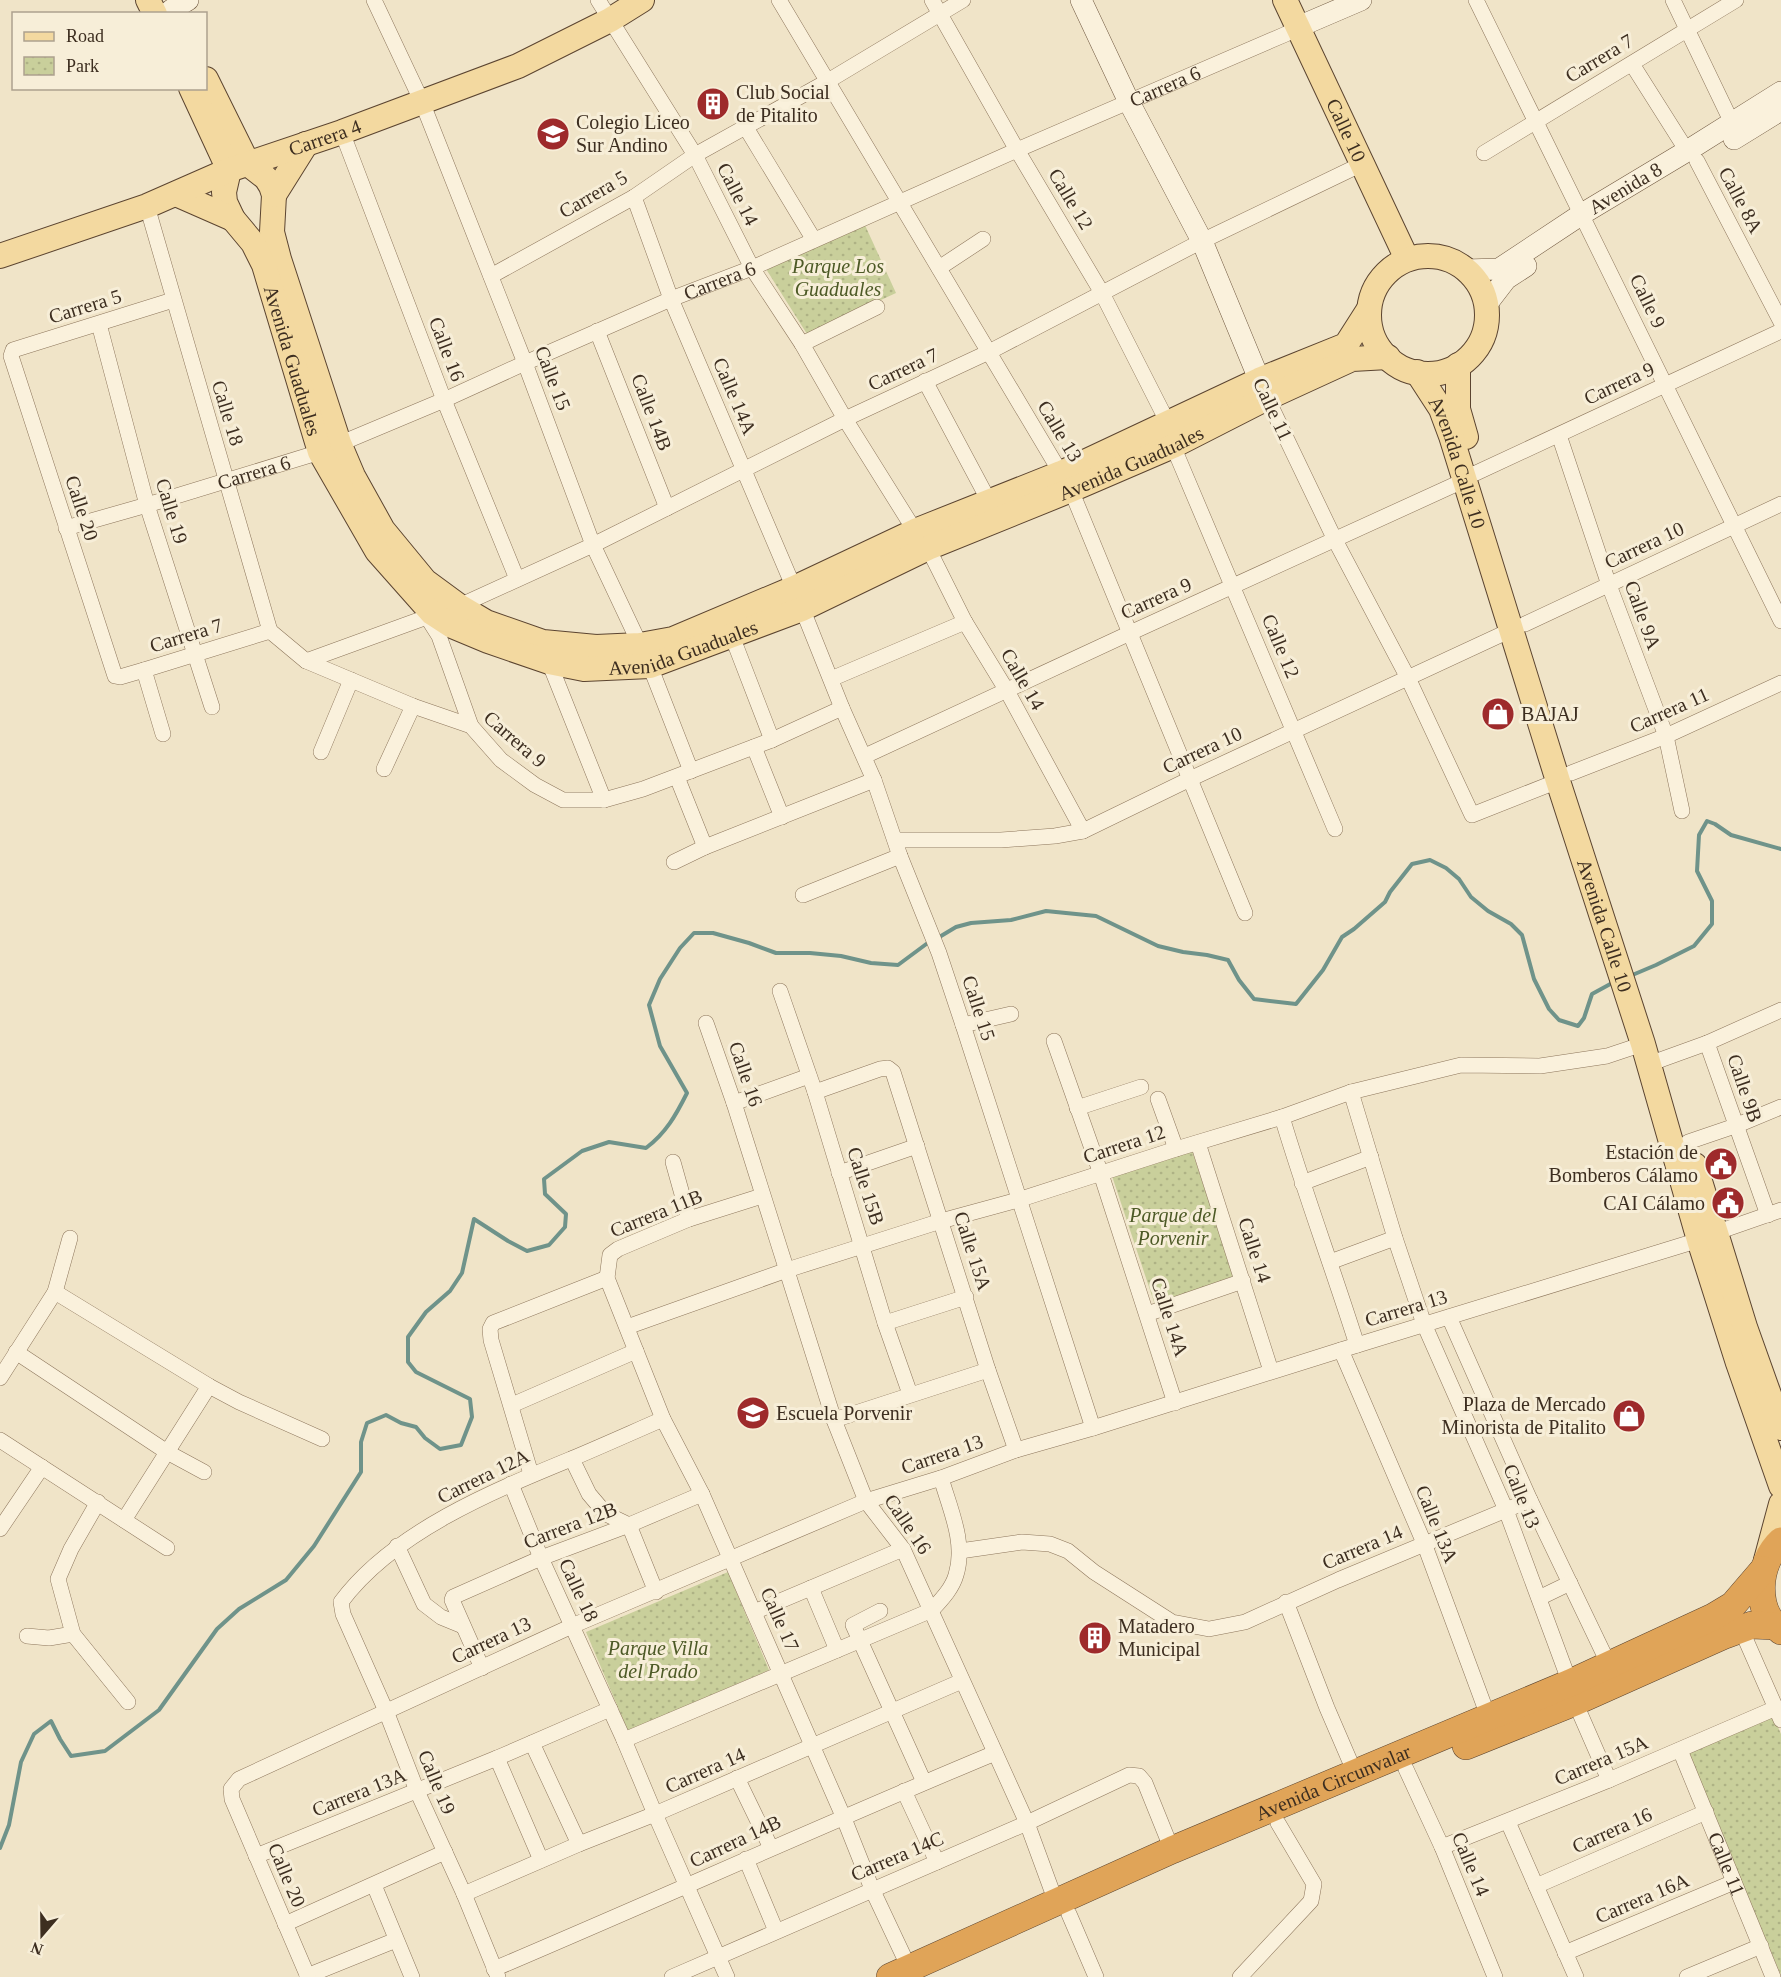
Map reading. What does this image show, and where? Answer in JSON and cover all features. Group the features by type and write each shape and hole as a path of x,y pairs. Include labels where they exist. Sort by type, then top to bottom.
{"highway":[{"path":"1770,1558 1761,1587 1764,1604 1778,1629"},
{"name":"Avenida Circunvalar","path":"911,1975 1063,1908 1278,1823 1406,1769 1613,1674 1733,1605 1770,1558"},
{"name":"Avenida Circunvalar","path":"1613,1674 1752,1625 1778,1629"},
{"name":"Avenida Circunvalar","path":"1063,1908 1172,1850 1488,1716 1572,1693"}],"main road":[{"path":"148,0 171,7"},
{"name":"Carrera 4","path":"0,256 147,206 238,167 342,132 518,66 604,10 642,0"},
{"name":"Calle 11","path":"1081,0 1129,102 1202,242 1263,389"},
{"name":"Calle 10","path":"1285,0 1407,259"},
{"name":"Carrera 6","path":"1298,27 1360,0"},
{"path":"207,82 238,167"},
{"path":"192,90 238,167 266,178 274,195"},
{"name":"Avenida 8","path":"1692,156 1732,123 1781,92"},
{"name":"Avenida 8","path":"1466,270 1499,269 1692,156 1781,110"},
{"path":"274,195 306,144"},
{"name":"Avenida Guaduales","path":"238,167 224,192 225,202 233,219 253,243 264,265 330,447 377,551 430,615 488,641 549,662 584,669 732,636 798,599 922,539 989,501 1066,482"},
{"path":"176,194 233,219"},
{"name":"Avenida Guaduales","path":"274,195 272,232 330,447 353,476 383,530 425,581 486,622 543,642 596,646 645,656 673,639 798,599"},
{"name":"Avenida 8","path":"1486,305 1506,279 1585,220"},
{"path":"1422,256 1438,256 1453,261 1466,270 1479,286 1486,305 1487,319 1478,346 1469,357 1445,371 1417,372 1396,364 1379,347 1370,322 1369,309 1373,293 1381,279 1393,267 1407,259 1422,256"},
{"name":"Avenida Guaduales","path":"922,539 1066,482 1263,389 1346,345 1369,309"},
{"name":"Avenida Guaduales","path":"1263,389 1353,359 1388,357"},
{"name":"Avenida Calle 10","path":"1458,365 1458,409 1470,477"},
{"name":"Avenida Calle 10","path":"1417,372 1441,409 1470,477 1652,1052 1707,1237 1775,1395 1781,1428"},
{"name":"Avenida Calle 10","path":"1652,1052 1688,1142 1707,1237 1738,1363 1781,1486"},
{"path":"1770,1558 1781,1504"}],"street":[{"name":"Calle 15","path":"374,0 422,102 525,363 593,545 645,656 684,774 705,848"},
{"name":"Calle 13","path":"779,0 1066,482 1245,913"},
{"name":"Calle 12","path":"932,0 1102,293 1171,434 1335,829"},
{"name":"Carrera 5","path":"491,276 634,196 695,155 828,81 963,0"},
{"name":"Calle 9","path":"1476,0 1781,621"},
{"path":"1674,0 1732,123"},
{"name":"Carrera 7","path":"1484,153 1736,0"},
{"name":"Calle 14","path":"604,10 695,155 753,268 845,419 922,539 1083,831"},
{"name":"Carrera 6","path":"66,528 147,506 330,447 444,400 671,299 753,268 1298,27"},
{"name":"Calle 8A","path":"1632,64 1692,156 1781,322"},
{"path":"746,126 814,240"},
{"name":"Calle 16","path":"342,132 444,400 517,579"},
{"name":"Carrera 7","path":"459,606 593,545 845,419 989,352 1202,242 1362,164"},
{"name":"Calle 14A","path":"634,196 671,299 798,599"},
{"name":"Calle 18","path":"147,206 270,631"},
{"path":"939,268 983,239"},
{"name":"Carrera 5","path":"11,352 173,300"},
{"path":"802,345 877,307"},
{"name":"Calle 19","path":"99,324 147,506 212,707"},
{"name":"Calle 14B","path":"597,331 667,508"},
{"name":"Carrera 9","path":"865,756 1335,540 1781,331"},
{"name":"Calle 20","path":"11,352 114,676"},
{"path":"925,381 989,501"},
{"name":"Calle 11","path":"1263,389 1335,540 1408,678 1472,814"},
{"name":"Calle 9A","path":"1559,435 1609,585 1666,736 1682,811"},
{"name":"Carrera 10","path":"895,840 1001,840 1055,836 1083,831 1781,504"},
{"name":"Calle 15","path":"798,599 842,708 865,756 900,856 939,953 1093,1428"},
{"path":"306,661 430,615 471,726"},
{"path":"831,679 966,622"},
{"name":"Carrera 7","path":"114,676 120,677 270,631"},
{"name":"Carrera 9","path":"270,631 306,661 413,706 471,726 501,760 535,785 563,800 603,800 643,789 772,740 842,708"},
{"path":"732,636 772,740"},
{"path":"549,662 603,800"},
{"path":"144,670 163,734"},
{"path":"321,752 351,680"},
{"name":"Carrera 11","path":"1472,814 1666,736 1781,683"},
{"path":"384,769 413,706"},
{"path":"754,747 782,817"},
{"path":"675,862 874,780"},
{"path":"803,895 900,856"},
{"name":"Calle 15B","path":"780,991 815,1092 885,1323 910,1394"},
{"name":"Carrera 12","path":"627,1327 787,1270 1282,1117 1351,1092 1461,1065 1540,1066 1707,1043 1781,1011"},
{"path":"963,1024 1011,1014"},
{"name":"Calle 16","path":"706,1023 734,1103 834,1420 866,1501 903,1549 1096,1977"},
{"name":"Calle 14A","path":"1054,1041 1101,1174 1175,1403"},
{"name":"Calle 9B","path":"1707,1043 1735,1126 1774,1212"},
{"name":"Calle 15A","path":"815,1092 880,1069 888,1068 893,1072 988,1370 1016,1450"},
{"path":"734,1103 809,1076"},
{"path":"1077,1108 1142,1088"},
{"name":"Calle 13","path":"1351,1092 1422,1318 1506,1510 1572,1693 1609,1780"},
{"path":"1158,1099 1176,1149"},
{"path":"1688,1142 1781,1107"},
{"path":"1282,1117 1357,1345"},
{"name":"Calle 14","path":"1198,1143 1271,1371"},
{"path":"839,1173 916,1146"},
{"path":"1302,1183 1371,1156"},
{"path":"673,1162 689,1220"},
{"name":"Carrera 11B","path":"608,1278 610,1255 618,1249 689,1220 762,1196"},
{"name":"Carrera 13","path":"231,1789 238,1779 572,1626 866,1501 941,1478 1016,1450 1175,1403 1357,1345 1422,1318 1449,1317 1707,1237 1774,1212"},
{"path":"0,1378 55,1292 70,1238"},
{"path":"1330,1262 1395,1238"},
{"path":"531,1474 491,1340 490,1329 493,1323 608,1278"},
{"name":"Calle 17","path":"608,1278 663,1419 702,1494 911,1975"},
{"path":"1147,1314 1243,1281"},
{"path":"55,1292 209,1386 322,1439"},
{"path":"885,1323 966,1297"},
{"name":"Calle 13","path":"1449,1317 1530,1500 1613,1674"},
{"name":"Calle 13A","path":"1341,1350 1424,1543 1488,1716"},
{"path":"512,1406 636,1351"},
{"path":"16,1353 167,1452 204,1472"},
{"path":"834,1420 988,1370"},
{"path":"124,1520 209,1386"},
{"path":"1459,1402 1482,1394"},
{"name":"Carrera 12A","path":"341,1602 397,1546 448,1515 531,1474 663,1419"},
{"path":"0,1440 167,1548"},
{"path":"572,1458 589,1494 606,1514 629,1525 656,1592"},
{"path":"0,1529 42,1467"},
{"path":"624,1740 932,1611 948,1592 956,1576 960,1551 941,1478"},
{"name":"Calle 18","path":"511,1484 541,1558 624,1740 727,1977"},
{"name":"Carrera 12B","path":"463,1626 452,1600 453,1597 541,1558 629,1525 702,1494"},
{"name":"Carrera 14","path":"960,1551 1022,1542 1050,1544 1068,1551 1094,1572 1173,1622 1209,1629 1245,1622 1286,1602 1530,1500"},
{"path":"98,1502 71,1549 58,1579 73,1634 128,1702"},
{"path":"397,1546 424,1604 441,1617 463,1626 482,1668"},
{"path":"754,1612 903,1549"},
{"path":"1539,1598 1570,1583"},
{"path":"811,1588 837,1650"},
{"name":"Calle 19","path":"341,1602 417,1791 464,1894 496,1973"},
{"path":"1286,1602 1355,1773"},
{"path":"880,1611 853,1625 924,1782"},
{"path":"1741,1629 1774,1686 1778,1714"},
{"path":"27,1636 49,1638 73,1634"},
{"name":"Carrera 14","path":"464,1894 579,1844 655,1815 962,1681"},
{"name":"Carrera 13A","path":"256,1856 497,1758 610,1709"},
{"name":"Carrera 15A","path":"1442,1847 1680,1750 1778,1714"},
{"path":"532,1743 579,1844"},
{"name":"Calle 11","path":"1680,1750 1773,1977"},
{"name":"Carrera 14B","path":"496,1973 843,1816 994,1753"},
{"path":"497,1758 541,1860"},
{"name":"Calle 14","path":"1406,1769 1442,1847 1495,1977"},
{"name":"Carrera 14C","path":"672,1977 1027,1823 1129,1775 1139,1776 1145,1783 1172,1850"},
{"path":"737,1778 771,1848"},
{"name":"Calle 20","path":"231,1789 232,1799 308,1976"},
{"path":"904,1791 937,1862"},
{"name":"Carrera 16","path":"1536,1886 1706,1812"},
{"path":"1508,1822 1576,1977"},
{"path":"1240,1977 1311,1901 1314,1884 1278,1823"},
{"path":"285,1924 445,1852"},
{"path":"746,1859 776,1931"},
{"name":"Carrera 16A","path":"1565,1953 1734,1882"},
{"path":"374,1885 412,1977"},
{"path":"308,1976 396,1940"},
{"path":"1687,1977 1761,1946"}],"green space":[{"name":"Parque Los Guaduales","path":"864,223 896,293 807,334 766,269"},
{"name":"Parque del Porvenir","path":"1192,1151 1234,1276 1155,1305 1112,1176"},
{"name":"Parque Villa del Prado","path":"728,1572 769,1670 628,1731 586,1632"},
{"path":"1772,1714 1781,1734 1781,1975 1685,1751"}],"waterway":[{"path":"1630,976 1694,946 1712,924 1712,901 1697,871 1699,835 1707,821 1731,835 1781,849"},
{"path":"936,939 956,927 971,923 1011,920 1046,911 1096,916 1158,946 1228,960 1239,980 1254,999 1296,1004 1323,970 1342,937 1385,902 1412,864 1430,860 1446,868 1459,879 1471,897 1488,911 1511,924 1522,935 1534,979 1549,1009 1559,1020 1578,1026 1584,1018 1592,994 1614,982"},
{"path":"0,1848 9,1825 21,1762 34,1734 51,1721 71,1756 105,1751 159,1710 217,1629 239,1609 286,1580 314,1546 361,1472 361,1442 367,1423 386,1415 401,1423 416,1427 425,1438 440,1449 461,1445 472,1417 470,1399 416,1372 408,1362 408,1337 426,1312 450,1291 462,1273 474,1219 527,1251 549,1245 565,1227 566,1214 545,1194 544,1179 582,1151 609,1142 646,1148 670,1123 687,1093 660,1046 649,1005 660,979 680,948 694,933 713,933 776,953 841,956 871,963 898,965 929,942"}],"place":[{"name":"Club Social de Pitalito","path":"713,104"},
{"name":"Colegio Liceo Sur Andino","path":"553,134"},
{"name":"BAJAJ","path":"1498,714"},
{"name":"Estación de Bomberos Cálamo","path":"1721,1164"},
{"name":"CAI Cálamo","path":"1728,1203"},
{"name":"Escuela Porvenir","path":"753,1413"},
{"name":"Plaza de Mercado Minorista de Pitalito","path":"1629,1416"},
{"name":"Matadero Municipal","path":"1095,1638"}]}
